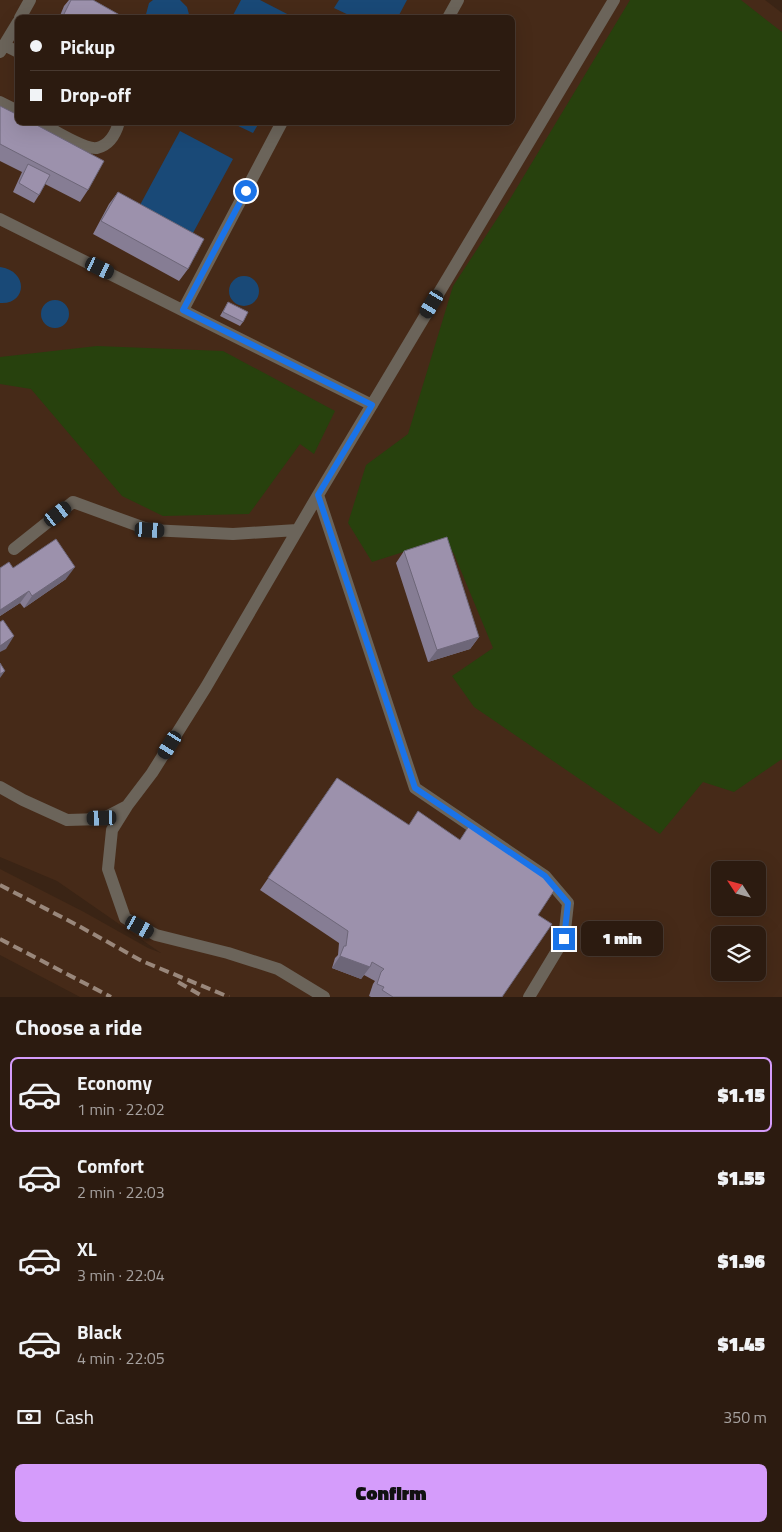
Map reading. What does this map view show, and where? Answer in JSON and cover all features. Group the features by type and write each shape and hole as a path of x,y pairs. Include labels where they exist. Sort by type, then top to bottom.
{"street":[{"path":"22,15 30,0"},
{"path":"450,15 458,0"},
{"path":"324,997 278,969 228,953 156,935 125,918 108,870 112,830 127,806 152,773 191,711 614,0"},
{"path":"15,27 2,49 15,51"},
{"path":"0,102 15,110"},
{"path":"45,125 85,146 96,148 115,136 118,125"},
{"path":"183,310 280,125"},
{"path":"0,219 372,405"},
{"path":"318,495 415,788 545,876 568,903 564,939 529,997"},
{"path":"14,548 73,502 150,530 233,534 297,530"},
{"path":"0,787 67,820 102,818 127,806"}],"shaded area":[{"path":"0,0 765,0 782,13 782,997 80,997 0,955 0,869 84,912 148,948 161,953 57,881 0,857"}],"green space":[{"path":"630,0 741,0 782,32 782,759 734,792 703,782 660,834 474,707 452,676 493,648 454,554 444,539 372,562 348,523 366,465 408,434 453,286 510,199"},
{"path":"97,346 223,351 335,411 314,454 300,444 249,514 163,516 122,496 31,389 0,384 0,357"}],"water":[{"path":"153,0 180,0 187,7 189,15 146,15 149,3"},
{"path":"241,0 260,0 289,15 233,15"},
{"path":"339,0 407,0 399,15 349,15 334,8"},
{"path":"236,125 258,125 253,133"},
{"path":"180,131 233,159 193,233 140,205"},
{"path":"0,267 9,270 20,281 20,294 9,302 0,303"},
{"path":"244,276 255,280 259,291 255,302 244,306 233,302 229,291 233,280"},
{"path":"55,300 65,304 69,314 65,324 55,328 45,324 41,314 45,304"}],"building":[{"path":"71,0 93,0 120,15 64,15"},
{"path":"0,106 15,114 15,125 37,125 104,161 88,190 0,144"},
{"path":"28,164 50,175 39,195 19,183"},
{"path":"118,192 204,239 188,269 101,221"},
{"path":"228,302 248,312 243,322 223,312"},
{"path":"447,537 479,637 437,650 404,551"},
{"path":"56,539 75,567 32,596 29,591 0,610 0,568 9,562 13,568"},
{"path":"3,620 14,636 0,646 0,622"},
{"path":"0,663 5,671 0,674"},
{"path":"337,778 409,825 418,811 460,840 469,826 557,886 538,915 552,924 502,997 393,997 382,990 384,987 377,984 384,969 372,962 370,967 340,956 344,946 346,946 348,931 268,878"}],"railway":[{"path":"0,885 142,961 229,997"},
{"path":"0,939 111,997"},
{"path":"178,982 204,997"}],"route":[{"path":"246,191 183,310 372,405 318,495 415,788 545,876 568,903 564,939"}]}
